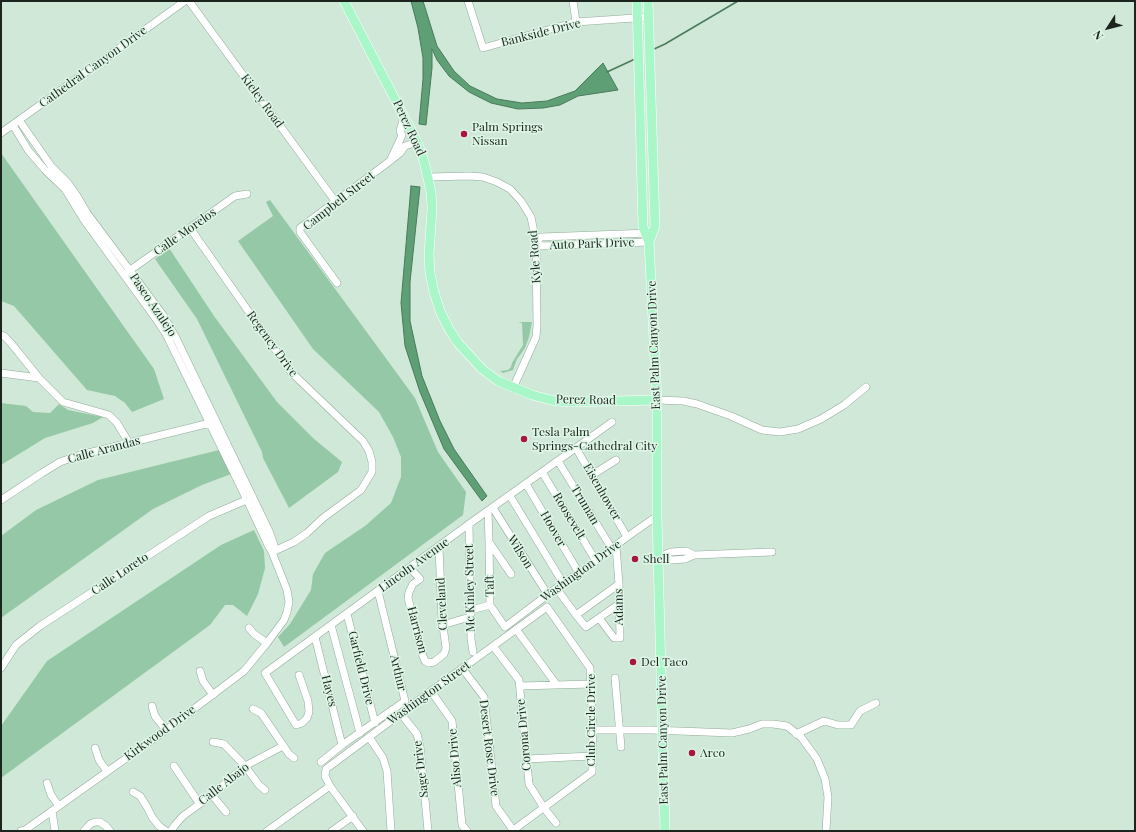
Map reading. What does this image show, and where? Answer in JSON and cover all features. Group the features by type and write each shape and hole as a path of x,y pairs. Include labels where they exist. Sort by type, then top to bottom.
{"main road":[{"name":"Perez Road","path":"344,1 417,142 431,192 430,273 440,311 450,331 482,369 513,388 532,395 555,401 573,402 657,400"},
{"name":"East Palm Canyon Drive","path":"637,1 643,227 649,236 657,400 657,516 665,831"},
{"name":"East Palm Canyon Drive","path":"648,1 655,226 649,236"}],"street":[{"name":"Cathedral Canyon Drive","path":"1,133 185,1"},
{"name":"Kieley Road","path":"189,1 335,201"},
{"name":"Bankside Drive","path":"468,1 483,48 576,22 649,17"},
{"path":"573,1 576,22"},
{"name":"Campbell Street","path":"390,161 402,135 400,131 404,116"},
{"name":"Paseo Azulejo","path":"19,120 51,166 68,183 127,272"},
{"name":"Paseo Azulejo","path":"12,125 28,150 45,170 66,189 84,220 163,315 177,340 213,422 250,498 269,531 274,545 272,552 287,590 289,602 284,620"},
{"name":"Campbell Street","path":"338,284 300,230 335,201 390,161 400,153 405,146 417,142"},
{"name":"Kyle Road","path":"428,177 483,177 510,189 521,201 531,217 536,242 536,337 513,388"},
{"name":"Calle Morelos","path":"127,272 235,196 247,194"},
{"name":"Regency Drive","path":"190,228 291,372 363,441 369,451 372,462 372,472 361,490 323,518 307,533 294,542 272,552"},
{"name":"Auto Park Drive","path":"536,242 542,246 649,236"},
{"path":"1,335 10,342 39,378 63,402 109,415 117,423 129,443"},
{"path":"1,373 39,378"},
{"name":"Perez Road","path":"657,400 683,401 697,404 731,416 762,430 780,432 798,429 821,420 844,405 866,387"},
{"name":"Calle Arandas","path":"1,500 60,462 80,455 213,422"},
{"name":"Lincoln Avenue","path":"299,675 308,701 309,712 307,718 302,723 296,725 265,673 612,422"},
{"name":"Eisenhower","path":"576,448 627,537"},
{"path":"592,475 616,460"},
{"name":"Truman","path":"558,461 614,547"},
{"name":"Roosevelt","path":"542,472 596,561"},
{"name":"Hoover","path":"526,484 579,573"},
{"path":"510,496 563,583"},
{"name":"Calle Loreto","path":"1,668 16,645 40,626 209,516 250,498"},
{"name":"Taft","path":"490,510 490,605 505,627"},
{"name":"Wilson","path":"490,510 548,595"},
{"name":"Washington Drive","path":"505,627 563,583 596,561 657,516"},
{"name":"Mc Kinley Street","path":"469,524 471,613 470,639 473,652"},
{"path":"489,542 511,574"},
{"name":"Cleveland","path":"439,547 442,625 446,648 444,654 439,659"},
{"name":"Adams","path":"599,618 614,638 620,638 619,584 614,547"},
{"path":"658,557 671,552 686,551 694,555 772,552"},
{"name":"Harrison","path":"410,568 420,579 413,584 408,598 422,656 425,661 429,663 439,659"},
{"path":"576,615 619,584"},
{"path":"557,588 586,627 619,604"},
{"name":"Arthur","path":"321,762 342,745 405,701 378,591"},
{"path":"442,625 490,605"},
{"name":"Washington Street","path":"330,786 325,776 326,769 462,668 547,608"},
{"name":"Club Circle Drive","path":"512,831 592,772 593,730 590,668 547,608"},
{"name":"Garfield Drive","path":"347,614 375,723"},
{"name":"Kirkwood Drive","path":"21,831 25,830 166,730 244,671 284,620"},
{"path":"331,625 360,733"},
{"path":"249,628 254,634 267,643"},
{"path":"516,629 556,684"},
{"name":"Hayes","path":"315,637 342,745"},
{"name":"Corona Drive","path":"493,646 519,680 529,784 544,808 556,823"},
{"name":"Desert Rose Drive","path":"462,668 484,697 496,806 512,831"},
{"path":"200,671 203,682 213,695"},
{"path":"615,678 621,747"},
{"path":"520,686 591,684"},
{"name":"Aliso Drive","path":"431,691 452,721 462,824 467,831"},
{"path":"796,734 824,722 838,725 851,725 860,711 876,703"},
{"path":"152,706 155,716 166,730"},
{"path":"253,709 261,713 283,746 294,758"},
{"name":"Sage Drive","path":"401,714 417,734 420,746 428,831"},
{"path":"593,730 662,730 732,733 762,724 786,726 802,737 817,759 828,797 826,831"},
{"path":"369,737 383,758 387,771 390,831"},
{"path":"213,742 224,744 245,766 264,790"},
{"name":"Calle Abajo","path":"171,831 183,816 212,795 245,766 283,746"},
{"path":"95,748 99,760 107,771"},
{"path":"526,759 593,756"},
{"path":"174,766 200,803"},
{"path":"46,783 59,806"},
{"path":"267,831 276,828 330,786 363,831"},
{"path":"133,792 140,796 152,817 159,826 166,831"},
{"path":"212,795 226,812"},
{"path":"52,811 55,831"},
{"path":"332,831 352,816"},
{"path":"84,831 90,824 100,822 110,831"},
{"path":"50,831 54,823"}],"shaded area":[{"path":"411,1 423,1 437,46 454,71 470,86 497,99 522,103 547,101 575,91 603,63 618,90 578,96 560,105 543,108 518,109 491,103 469,92 449,76 437,60 432,49 432,68 426,125 419,124 423,79 423,58 418,28"},
{"path":"1,153 154,369 164,399 132,412 125,403 115,396 87,390 14,306 1,301"},
{"path":"411,186 420,187 410,282 410,321 422,376 440,421 454,449 487,496 482,501 444,449 420,392 405,346 401,303"},
{"path":"270,200 415,398 438,452 466,492 463,515 284,647 278,637 290,624 311,590 313,574 325,553 365,526 391,503 401,477 401,457 393,437 379,412 313,349 238,241 273,216 266,202"},
{"path":"169,248 214,316 277,402 313,438 342,462 338,472 289,508 263,458 262,452 197,319 155,259"},
{"path":"518,322 532,322 529,337 513,370 503,373 500,371 508,370 511,367 523,345 522,323"},
{"path":"1,403 26,406 33,412 50,413 59,404 68,410 103,417 93,423 45,438 1,465"},
{"path":"219,450 231,474 202,485 153,509 1,618 1,536 36,510 98,480"},
{"path":"254,530 264,551 265,568 258,594 247,616 233,605 225,605 210,625 1,778 1,726 47,661 221,545"}],"waterway":[{"path":"652,50 665,44 738,1"},
{"path":"607,72 635,59"}],"place":[{"name":"Palm Springs Nissan","path":"464,134"},
{"name":"Tesla Palm Springs-Cathedral City","path":"524,439"},
{"name":"Shell","path":"635,559"},
{"name":"Del Taco","path":"633,662"},
{"name":"Arco","path":"692,753"}]}
